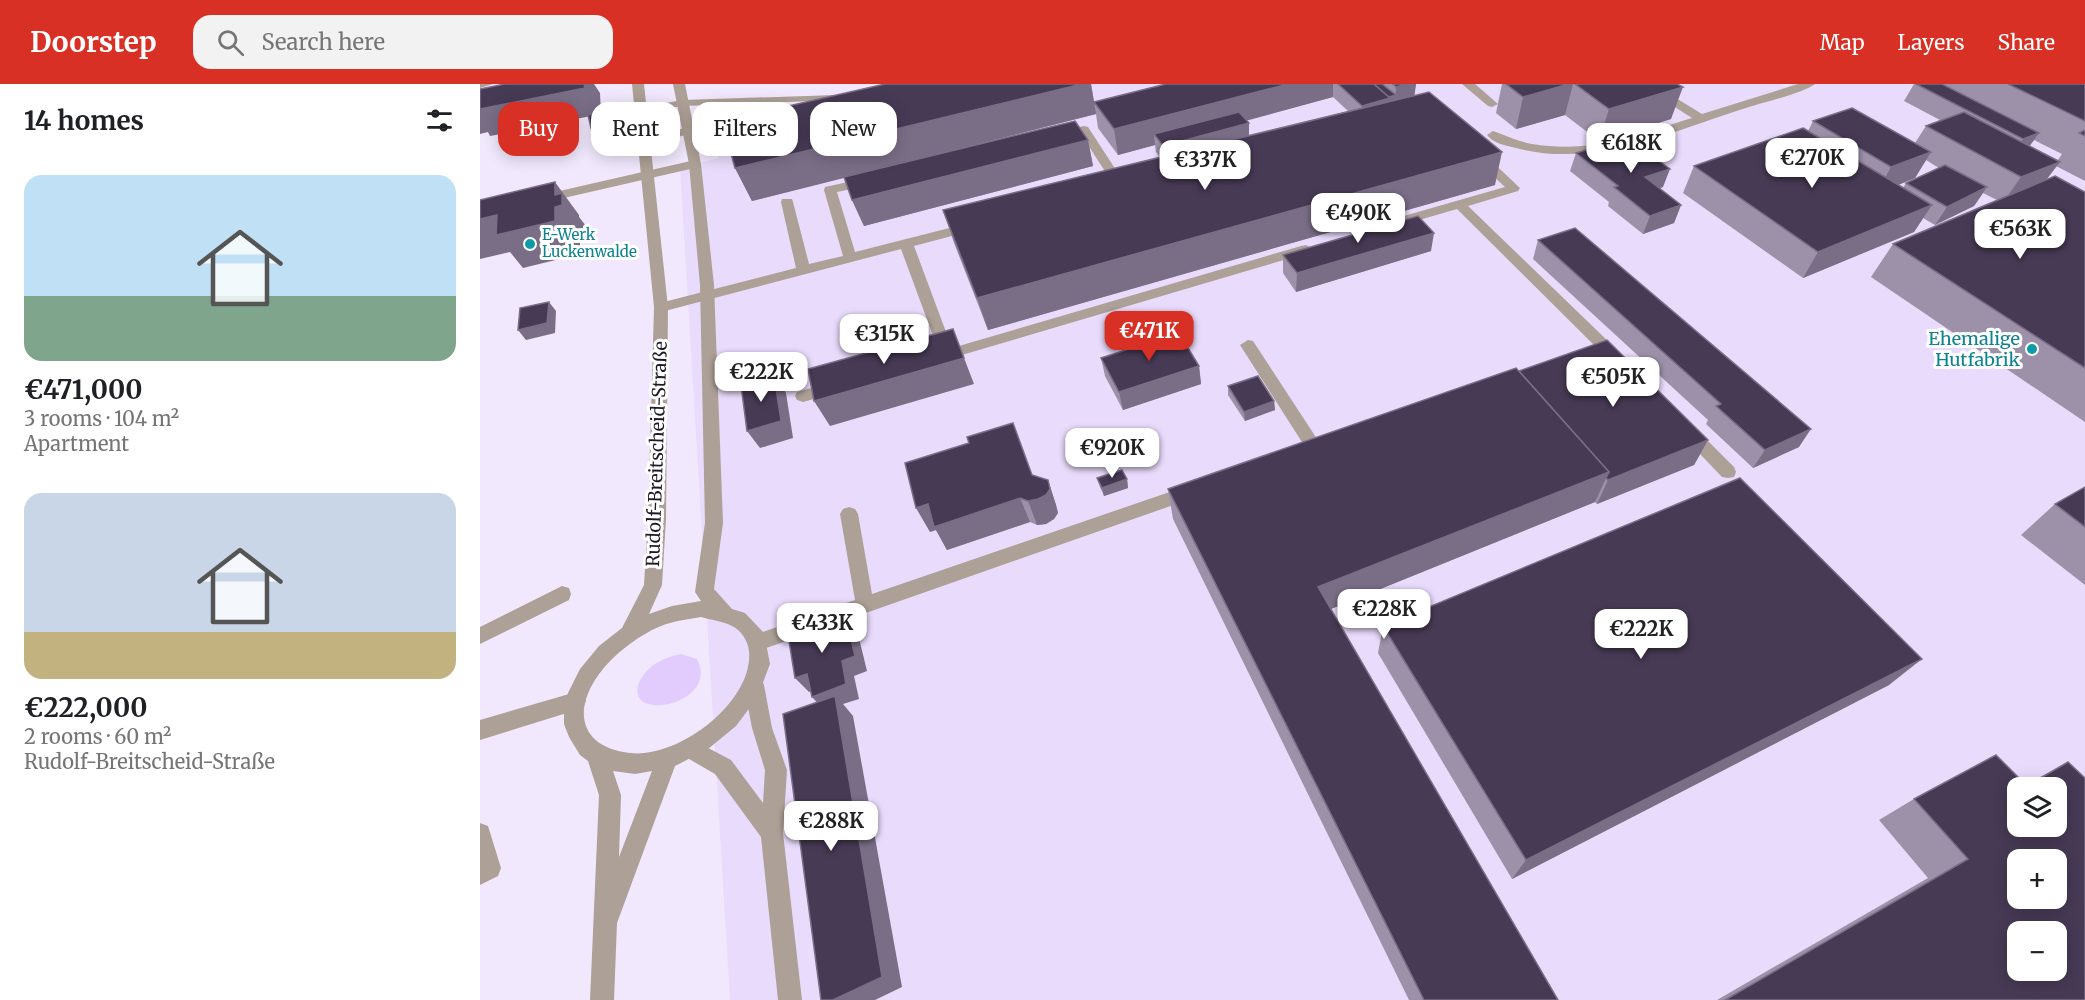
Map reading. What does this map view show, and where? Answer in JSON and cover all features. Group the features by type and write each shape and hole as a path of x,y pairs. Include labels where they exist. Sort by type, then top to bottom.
{"street":[{"path":"480,85 487,84"},
{"name":"Rudolf-Breitscheid-Straße","path":"638,84 639,102"},
{"path":"679,84 695,164 707,294 714,523 704,592 723,611"},
{"path":"1468,84 1492,104"},
{"path":"1645,84 1702,119"},
{"path":"1493,135 1498,139 1531,148 1565,151 1608,148 1809,84"},
{"path":"680,133 841,97 682,103"},
{"path":"1049,138 1084,130 1121,187"},
{"path":"1379,228 1514,188 1471,148"},
{"name":"Rudolf-Breitscheid-Straße","path":"630,632 653,585 657,519 661,306 645,156"},
{"path":"525,203 695,164"},
{"path":"850,257 830,190 888,177"},
{"path":"787,202 803,269"},
{"path":"1459,204 1610,352 1583,356"},
{"path":"661,306 985,222"},
{"path":"906,243 947,354"},
{"path":"925,361 1322,244"},
{"path":"1248,345 1321,447 1294,456"},
{"path":"803,396 847,384"},
{"path":"1671,414 1728,472"},
{"path":"758,642 1207,486"},
{"path":"849,514 866,604"},
{"path":"480,636 562,594"},
{"path":"701,609 723,611 738,618 750,629 758,642 760,663 754,685 740,708 718,731 691,749 667,759 630,764 618,764 598,758 582,744 574,724 576,701 587,676 606,652 630,632 654,620 678,612 701,609"},
{"path":"754,685 762,728 776,770 772,833 790,1000"},
{"path":"480,730 576,701"},
{"path":"691,749 723,767 772,833"},
{"path":"598,758 610,795 602,1000"},
{"path":"604,930 667,759"},
{"path":"480,834 490,868 480,874"}],"shaded area":[{"path":"1007,84 1780,84 1785,87 1791,84 2085,84 2085,1000 730,1000 680,168 719,158 719,156 798,156 798,133 810,130 810,156 897,156 897,110"},
{"path":"681,654 697,659 701,676 695,689 683,698 668,704 654,705 642,701 637,692 646,672 659,661"}],"building":[{"path":"505,84 584,84 585,88 515,102 498,102 498,105 480,109 480,89"},
{"path":"885,84 1082,84 897,129 897,102 810,102 810,150 798,153 798,104"},
{"path":"1166,84 1288,84 1114,129 1094,102"},
{"path":"1338,84 1374,84 1390,98 1362,106"},
{"path":"1374,84 1382,84 1396,95 1389,97"},
{"path":"1506,84 1569,84 1523,97"},
{"path":"1575,84 1677,84 1683,87 1609,109"},
{"path":"1916,84 1942,84 2039,133 2023,139"},
{"path":"2008,84 2085,84 2085,121"},
{"path":"1429,92 1502,152 977,298 943,210"},
{"path":"1852,108 1931,152 1891,167 1813,121"},
{"path":"1239,112 1249,123 1163,146 1154,134"},
{"path":"1964,112 2060,162 2021,177 1926,126"},
{"path":"1075,121 1088,140 852,200 844,177"},
{"path":"1803,128 1932,205 1818,252 1694,166"},
{"path":"1626,137 1670,169 1645,177 1681,205 1650,216 1614,187 1618,186 1576,153"},
{"path":"732,156 785,156 735,168"},
{"path":"1945,165 1987,187 1947,207 1906,183"},
{"path":"2055,176 2085,192 2085,368 1893,244"},
{"path":"555,182 555,195 562,193 562,205 555,207 555,221 496,235 497,215 480,219 480,200"},
{"path":"1418,216 1434,233 1297,273 1283,255"},
{"path":"1575,228 1811,429 1765,450 1716,406 1721,404 1538,240"},
{"path":"549,302 547,323 518,330 520,308"},
{"path":"953,329 964,358 814,401 808,369"},
{"path":"1179,333 1199,366 1119,392 1101,358"},
{"path":"1607,340 1708,440 1608,480 1606,478 1609,472 1519,371"},
{"path":"1516,368 1609,472 1318,587 1558,1000 1424,1000 1168,489"},
{"path":"774,375 781,421 747,431 741,385"},
{"path":"1258,376 1274,401 1244,412 1228,386"},
{"path":"1013,423 1032,475 1048,480 1050,489 1046,495 1028,501 1020,498 934,527 928,504 916,508 905,463 969,443 967,437"},
{"path":"1122,470 1127,479 1102,488 1097,478"},
{"path":"1740,478 1922,659 1526,860 1383,626"},
{"path":"2085,487 2085,527 2055,504"},
{"path":"845,615 855,656 842,661 846,684 812,697 807,674 795,678 788,635"},
{"path":"835,696 882,977 833,1000 821,1000 783,714"},
{"path":"1996,755 2018,777 2007,777 2007,837 2067,837 2067,777 2042,777 2068,762 2085,778 2085,1000 1725,1000 1968,859 1914,799"}],"place":[{"name":"E-Werk Luckenwalde","path":"530,244"},
{"name":"Ehemalige Hutfabrik","path":"2032,349"}]}
